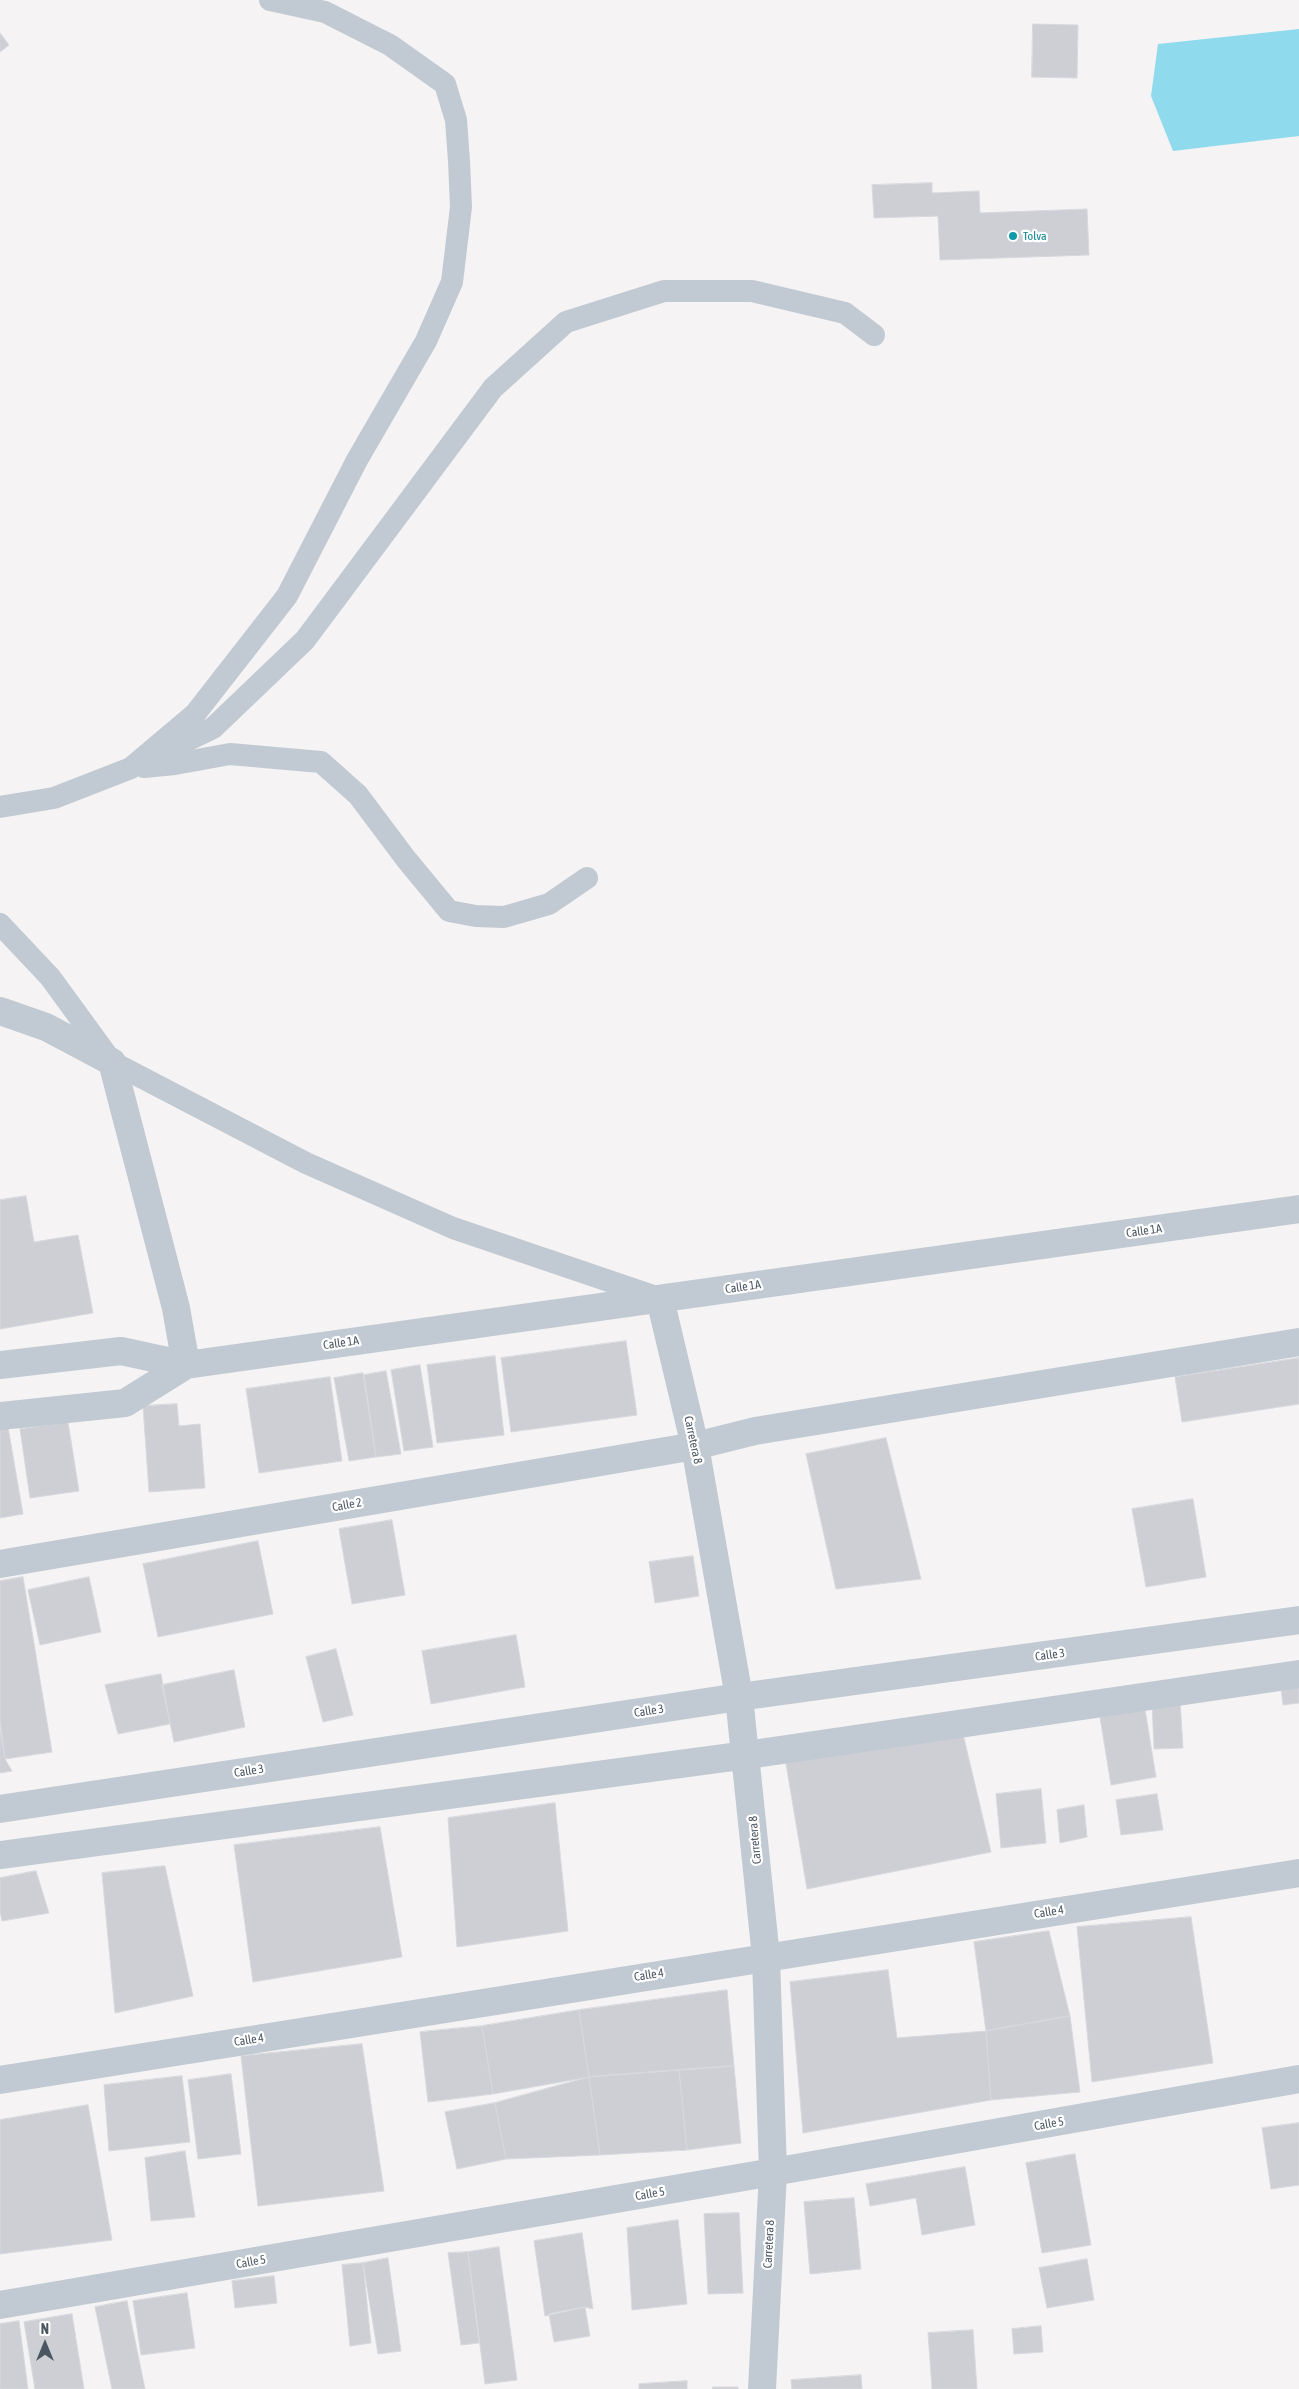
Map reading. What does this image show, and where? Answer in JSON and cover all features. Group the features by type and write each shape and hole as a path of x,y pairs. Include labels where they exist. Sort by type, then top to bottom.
{"street":[{"path":"0,1011 46,1027 112,1062 176,1308 186,1365"},
{"name":"Calle 1A","path":"0,1365 121,1352 186,1365 1299,1209"},
{"name":"Carretera 8","path":"660,1299 695,1446 739,1697 747,1755 766,1956 773,2172 762,2389"},
{"name":"Calle 2","path":"0,1564 695,1446 755,1431 1299,1342"},
{"name":"Calle 1A","path":"0,1416 125,1403 186,1365"},
{"name":"Calle 3","path":"0,1809 739,1697 1299,1620"},
{"path":"0,1855 747,1755 1299,1674"},
{"name":"Calle 4","path":"0,2080 766,1956 1299,1873"},
{"name":"Calle 5","path":"0,2305 1299,2079"}],"lane":[{"path":"131,768 195,714 287,596 357,460 426,341 452,282 460,207 459,161 456,120 445,84 390,45 325,12 270,0"},
{"path":"0,807 54,798 131,768 212,728 305,640 493,388 566,322 664,291 752,291 844,313 874,335"},
{"path":"131,768 175,764 230,754 321,762 358,795 406,859 449,911 476,916 504,917 549,904 587,878"},
{"path":"0,924 50,977 112,1062 306,1163 453,1228 660,1299"}],"water":[{"path":"1299,29 1299,136 1173,151 1151,96 1158,44"}],"building":[{"path":"1033,24 1078,25 1077,78 1032,77"},
{"path":"0,33 9,45 0,52"},
{"name":"Tolva","path":"932,183 932,193 979,191 980,213 1087,209 1089,255 940,260 938,216 874,218 872,185"},
{"path":"26,1196 34,1242 78,1235 93,1313 0,1329 0,1200"},
{"path":"626,1341 637,1415 511,1432 501,1358"},
{"path":"495,1356 504,1435 437,1443 427,1365"},
{"path":"1299,1358 1299,1404 1182,1422 1175,1377"},
{"path":"420,1365 433,1447 404,1451 391,1370"},
{"path":"386,1371 401,1454 376,1457 364,1375"},
{"path":"363,1373 376,1457 349,1461 334,1378"},
{"path":"330,1377 342,1461 259,1473 246,1389"},
{"path":"177,1404 179,1426 200,1424 205,1488 149,1492 143,1406"},
{"path":"68,1422 79,1491 30,1498 20,1429"},
{"path":"8,1427 23,1514 0,1518 0,1428"},
{"path":"886,1438 921,1579 836,1589 806,1454"},
{"path":"1193,1499 1206,1577 1146,1587 1132,1509"},
{"path":"392,1520 405,1595 352,1604 339,1529"},
{"path":"258,1541 273,1614 158,1637 143,1564"},
{"path":"693,1556 699,1596 655,1603 649,1562"},
{"path":"23,1577 52,1752 5,1759 0,1728 0,1581"},
{"path":"89,1577 101,1632 40,1645 28,1590"},
{"path":"516,1635 525,1687 431,1704 422,1651"},
{"path":"336,1649 353,1715 323,1722 306,1657"},
{"path":"234,1670 245,1727 174,1742 162,1685"},
{"path":"161,1674 170,1724 118,1734 105,1685"},
{"path":"1299,1678 1299,1703 1283,1705 1280,1681"},
{"path":"1180,1700 1183,1748 1154,1749 1152,1702"},
{"path":"1144,1703 1156,1777 1111,1785 1099,1711"},
{"path":"0,1720 5,1759 12,1771 0,1773"},
{"path":"963,1734 991,1852 807,1889 785,1758"},
{"path":"1041,1789 1046,1843 1001,1848 996,1794"},
{"path":"1157,1794 1163,1830 1121,1835 1116,1800"},
{"path":"555,1803 568,1931 457,1947 448,1818"},
{"path":"1084,1805 1087,1837 1060,1843 1057,1810"},
{"path":"380,1827 402,1957 253,1982 234,1845"},
{"path":"165,1866 193,1996 115,2013 102,1873"},
{"path":"36,1871 49,1913 2,1921 0,1911 0,1878"},
{"path":"1191,1917 1213,2063 1092,2082 1077,1927"},
{"path":"1049,1931 1070,2016 986,2031 974,1942"},
{"path":"888,1970 897,2038 986,2031 991,2100 803,2133 790,1982"},
{"path":"727,1990 734,2066 589,2077 579,2010"},
{"path":"579,2010 589,2077 493,2094 482,2026"},
{"path":"1070,2016 1080,2092 991,2100 986,2031"},
{"path":"482,2026 493,2094 428,2102 420,2032"},
{"path":"362,2044 384,2191 258,2206 241,2056"},
{"path":"734,2066 741,2143 687,2150 679,2070"},
{"path":"679,2070 687,2150 600,2155 589,2077"},
{"path":"231,2074 241,2154 198,2159 188,2080"},
{"path":"182,2076 190,2142 109,2151 104,2085"},
{"path":"589,2077 600,2155 506,2159 495,2103"},
{"path":"495,2103 506,2159 457,2169 445,2112"},
{"path":"88,2105 112,2240 0,2254 0,2120"},
{"path":"1299,2123 1299,2185 1271,2189 1262,2128"},
{"path":"185,2151 195,2217 151,2221 145,2158"},
{"path":"1075,2154 1091,2245 1042,2253 1026,2163"},
{"path":"965,2167 975,2225 922,2235 916,2198 870,2206 866,2184"},
{"path":"854,2198 861,2269 810,2274 804,2202"},
{"path":"739,2213 743,2293 708,2294 704,2214"},
{"path":"678,2220 687,2304 632,2310 627,2228"},
{"path":"582,2233 593,2309 585,2307 545,2316 534,2241"},
{"path":"499,2247 517,2380 485,2384 468,2252"},
{"path":"468,2252 479,2343 461,2345 448,2253"},
{"path":"388,2258 401,2351 378,2354 363,2263"},
{"path":"1087,2259 1094,2300 1047,2308 1039,2268"},
{"path":"363,2263 371,2343 350,2346 342,2265"},
{"path":"274,2276 277,2303 235,2308 232,2281"},
{"path":"187,2293 195,2348 141,2355 133,2301"},
{"path":"127,2301 145,2389 112,2389 95,2307"},
{"path":"585,2307 590,2336 554,2342 549,2314"},
{"path":"72,2314 84,2389 35,2389 24,2322"},
{"path":"19,2321 28,2389 0,2389 0,2324"},
{"path":"1041,2326 1043,2352 1014,2354 1012,2329"},
{"path":"973,2330 977,2389 932,2389 928,2333"},
{"path":"861,2375 862,2389 792,2389 791,2380"},
{"path":"687,2381 687,2389 639,2389 639,2384"},
{"path":"713,2387 738,2387 738,2389 713,2389"}],"place":[{"name":"Tolva","path":"1013,236"}]}
